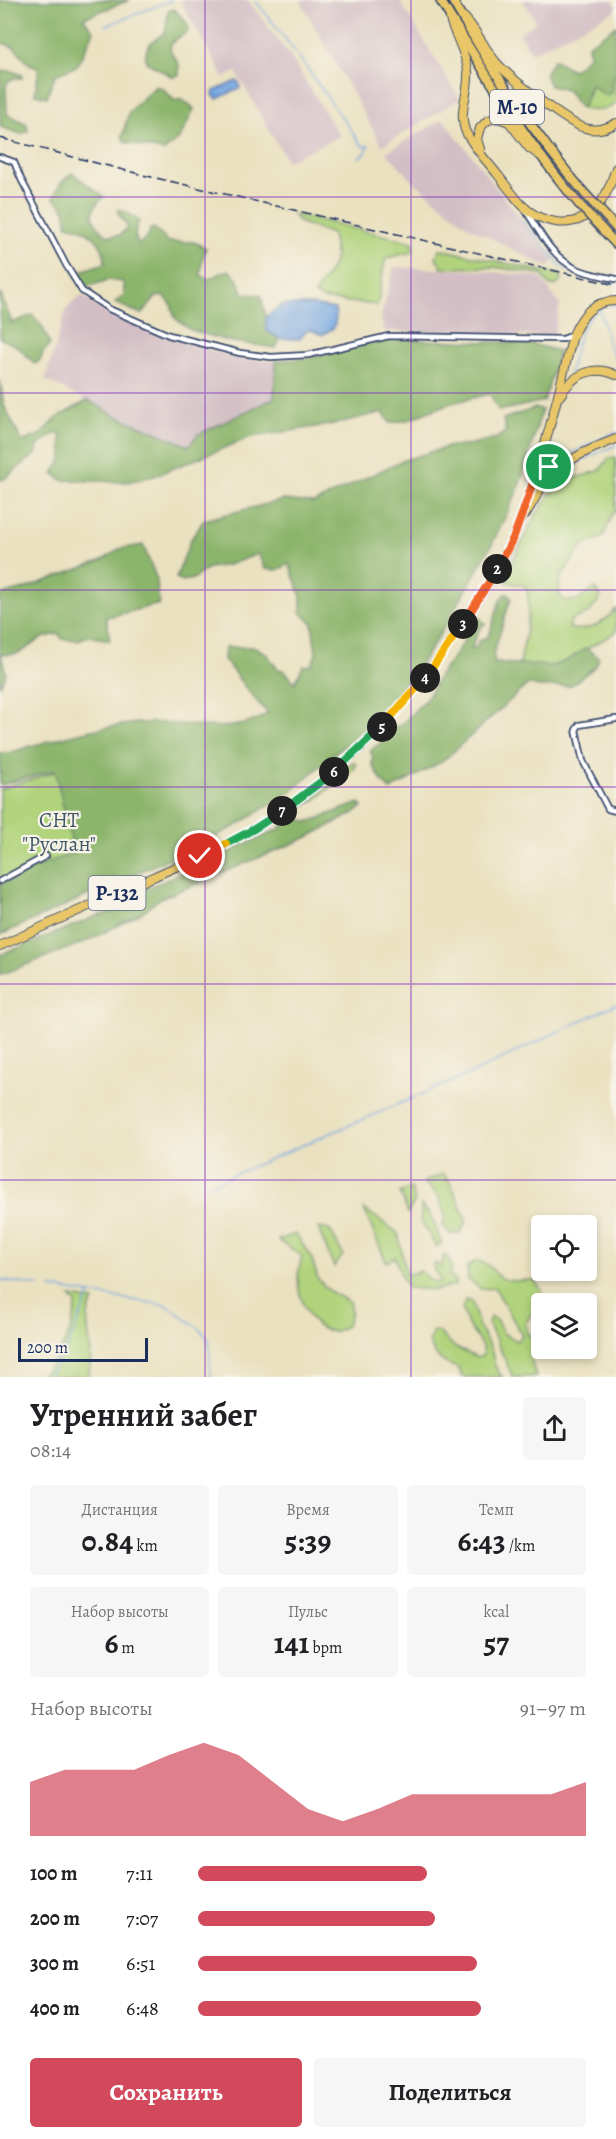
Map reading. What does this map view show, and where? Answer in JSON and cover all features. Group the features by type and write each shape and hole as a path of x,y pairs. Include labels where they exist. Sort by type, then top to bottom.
{"highway":[{"name":"М-10","path":"440,0 476,62 539,155 578,203 616,244"},
{"name":"М-10","path":"452,0 518,108 538,136 616,228"}],"main road":[{"path":"458,12 472,25 489,53 508,75 566,118 588,129 604,128 616,123"},
{"path":"448,14 468,68 463,110 465,129 486,161 521,204 534,214 552,222 576,221 597,207 606,194 616,168"},
{"path":"486,161 478,145 477,136 482,125 494,118 509,122 529,148 539,155"},
{"path":"573,335 582,316 591,307 602,302 616,301"},
{"name":"Р-132","path":"0,945 234,840 273,817 339,768 388,721 429,673 488,584 518,526 556,407 573,335"},
{"path":"556,407 568,384 582,374 601,370 616,375"},
{"path":"518,526 542,487 559,468 584,452 616,439"},
{"path":"541,458 549,467 559,468"}],"street":[{"path":"0,157 14,162 66,265 82,291 109,309 169,335 240,353 271,357 308,355 389,336 563,339 573,335"},
{"path":"521,204 543,237 564,261 578,270 616,279"},
{"path":"616,720 579,725 576,730 588,770 608,809 616,811"},
{"path":"0,881 46,856"}],"shaded area":[{"path":"180,0 248,0 290,56 340,136 287,161 236,72 224,78"},
{"path":"300,0 399,0 460,99 382,146"},
{"path":"523,0 612,0 616,10 532,53 519,34 536,22"},
{"path":"443,119 554,261 548,267 469,227 413,181 386,152"},
{"path":"394,267 483,271 540,277 560,305 554,336 384,331 381,317"},
{"path":"82,295 106,312 148,329 225,354 262,361 276,361 274,398 197,435 189,446 114,414 45,380 67,308"}],"green space":[{"path":"0,0 130,0 83,18 94,31 77,66 55,75 47,97 35,94 39,68 28,63 14,47 0,42"},
{"path":"174,9 189,29 175,40 170,48 179,65 179,75 173,77 146,62 145,56 150,44 165,33 168,11"},
{"path":"616,26 616,76 612,78 611,92 606,96 591,85 582,109 569,92 550,86 545,74 554,59 572,70 581,64 589,55 588,45"},
{"path":"1,71 12,71 22,75 22,78 8,81 6,87 7,114 27,124 28,131 21,134 0,127"},
{"path":"616,76 616,103 604,109 582,109 591,84"},
{"path":"156,86 163,89 175,101 180,99 194,109 180,138 164,151 125,142 122,137 129,112"},
{"path":"72,173 104,197 94,208 93,217 98,227 108,236 120,235 128,227 117,212 119,209 139,221 135,233 139,244 149,235 150,229 154,228 168,242 194,242 206,248 202,260 201,276 209,279 228,270 236,277 244,294 261,295 266,317 266,330 280,339 276,348 228,341 191,330 175,318 171,304 164,296 156,297 142,314 115,303 124,295 124,282 108,280 83,288 75,273 105,263 99,243 82,229 67,225 64,210 53,198 61,183"},
{"path":"293,214 413,242 413,252 386,258 377,305 322,299 315,294 335,259 332,234 299,222"},
{"path":"440,249 561,275 562,280 557,285 550,286 541,274 495,267 442,268 436,257"},
{"path":"0,293 12,323 32,315 45,333 50,345 35,364 18,347 0,338"},
{"path":"385,339 528,343 559,351 544,401 499,411 490,394 451,403 407,420 390,423 383,412 334,424 251,437 154,476 127,482 62,480 53,473 62,460 61,437 58,433 50,436 38,446 36,454 0,480 0,380 4,405 22,442 41,434 58,417 88,400 112,414 189,446 197,435 274,398 276,361 308,358"},
{"path":"536,408 542,410 519,487 510,507 491,546 442,631 397,700 290,792 236,826 0,935 0,885 28,870 74,853 55,770 0,785 0,753 8,753 72,735 121,725 154,722 222,727 254,721 268,713 224,660 225,647 255,647 266,653 278,669 285,671 295,683 303,666 312,665 316,653 312,623 301,613 301,596 289,564 277,570 265,569 258,554 228,565 208,568 193,579 181,581 176,578 191,539 204,520 283,500 314,503 401,461 451,446 463,446 497,438 506,431 503,419"},
{"path":"616,457 616,512 613,513 603,537 582,546 560,578 559,594 565,601 579,600 595,588 601,597 589,613 571,620 569,628 583,629 595,626 616,609 616,632 568,660 553,666 520,665 528,613 527,593 525,586 507,582 507,573 534,518 551,493 562,482 599,471 609,458"},
{"path":"143,545 157,580 160,604 106,617 110,640 88,636 78,640 62,639 59,634 40,639 19,653 1,654 6,674 0,686 0,595 21,590 103,560 119,549"},
{"path":"505,594 511,598 493,655 495,663 553,666 568,660 586,648 599,658 596,666 570,686 539,687 528,684 443,761 390,790 372,764 373,757 370,751 389,736 393,728 401,725 427,698 478,616 485,624 480,628 471,648 477,647 479,641 489,636 500,600"},
{"name":"СНТ \"Руслан\"","path":"150,742 192,834 0,925 0,789"},
{"path":"354,762 356,765 354,769 315,800 303,805 302,802 305,799"},
{"path":"359,803 362,807 352,814 306,838 161,898 138,915 87,941 0,975 0,955 100,915 119,910 128,905 141,891 279,829 284,824 299,818 307,822"},
{"path":"443,1174 451,1184 467,1221 460,1233 451,1235 442,1225 446,1218 438,1196 424,1182"},
{"path":"411,1188 415,1201 408,1213 400,1193"},
{"path":"421,1205 431,1216 442,1243 436,1246 421,1221"},
{"path":"364,1209 398,1233 406,1275 420,1271 435,1283 441,1281 433,1266 436,1263 442,1267 443,1256 447,1256 452,1268 449,1275 456,1280 455,1285 436,1290 408,1288 395,1257 386,1262"},
{"path":"318,1228 330,1230 343,1255 334,1267"},
{"path":"296,1234 312,1259 318,1279 328,1290 349,1302 351,1311 347,1325 340,1329 335,1331 320,1327 313,1321 304,1305 298,1279 302,1256 278,1240"},
{"path":"477,1261 482,1262 504,1279 535,1281 540,1288 543,1293 531,1293 531,1316 525,1324 528,1335 531,1336 530,1356 536,1377 513,1377 488,1323 490,1317 497,1321 504,1334 517,1341 522,1335 495,1288 481,1289 468,1279 467,1266"},
{"path":"71,1297 94,1301 88,1316 91,1356 88,1377 41,1377 69,1334 76,1304"},
{"path":"466,1299 472,1302 479,1327 502,1377 462,1377 458,1368 439,1359 431,1347 429,1341 433,1331 438,1332 456,1348 478,1358 483,1355 483,1347 468,1325 462,1308"}],"water":[{"path":"236,81 239,82 240,88 217,99 213,95 214,91"},
{"path":"282,305 313,305 335,309 334,328 322,335 311,330 306,331 300,339 280,339 266,330 266,317"}],"waterway":[{"path":"105,26 172,0"},
{"path":"255,0 294,50 362,146 369,146"},
{"path":"359,157 366,153 367,147"},
{"path":"522,220 562,267 616,283"},
{"path":"609,305 616,305"},
{"path":"569,375 579,336 584,326 589,318 604,306"},
{"path":"599,308 610,348 616,358"},
{"path":"561,458 616,432"},
{"path":"560,474 580,461 616,445"},
{"path":"209,1185 474,1072 616,1004"},
{"path":"0,1280 39,1286"},
{"path":"51,1288 166,1305 200,1329 209,1340 211,1377"},
{"path":"48,1377 68,1346 89,1295"}],"railway":[{"path":"0,138 143,175 616,285"}],"route":[{"path":"200,856 249,832 295,801 357,753 394,714 440,658 504,558 518,526 541,458 549,467"}]}
